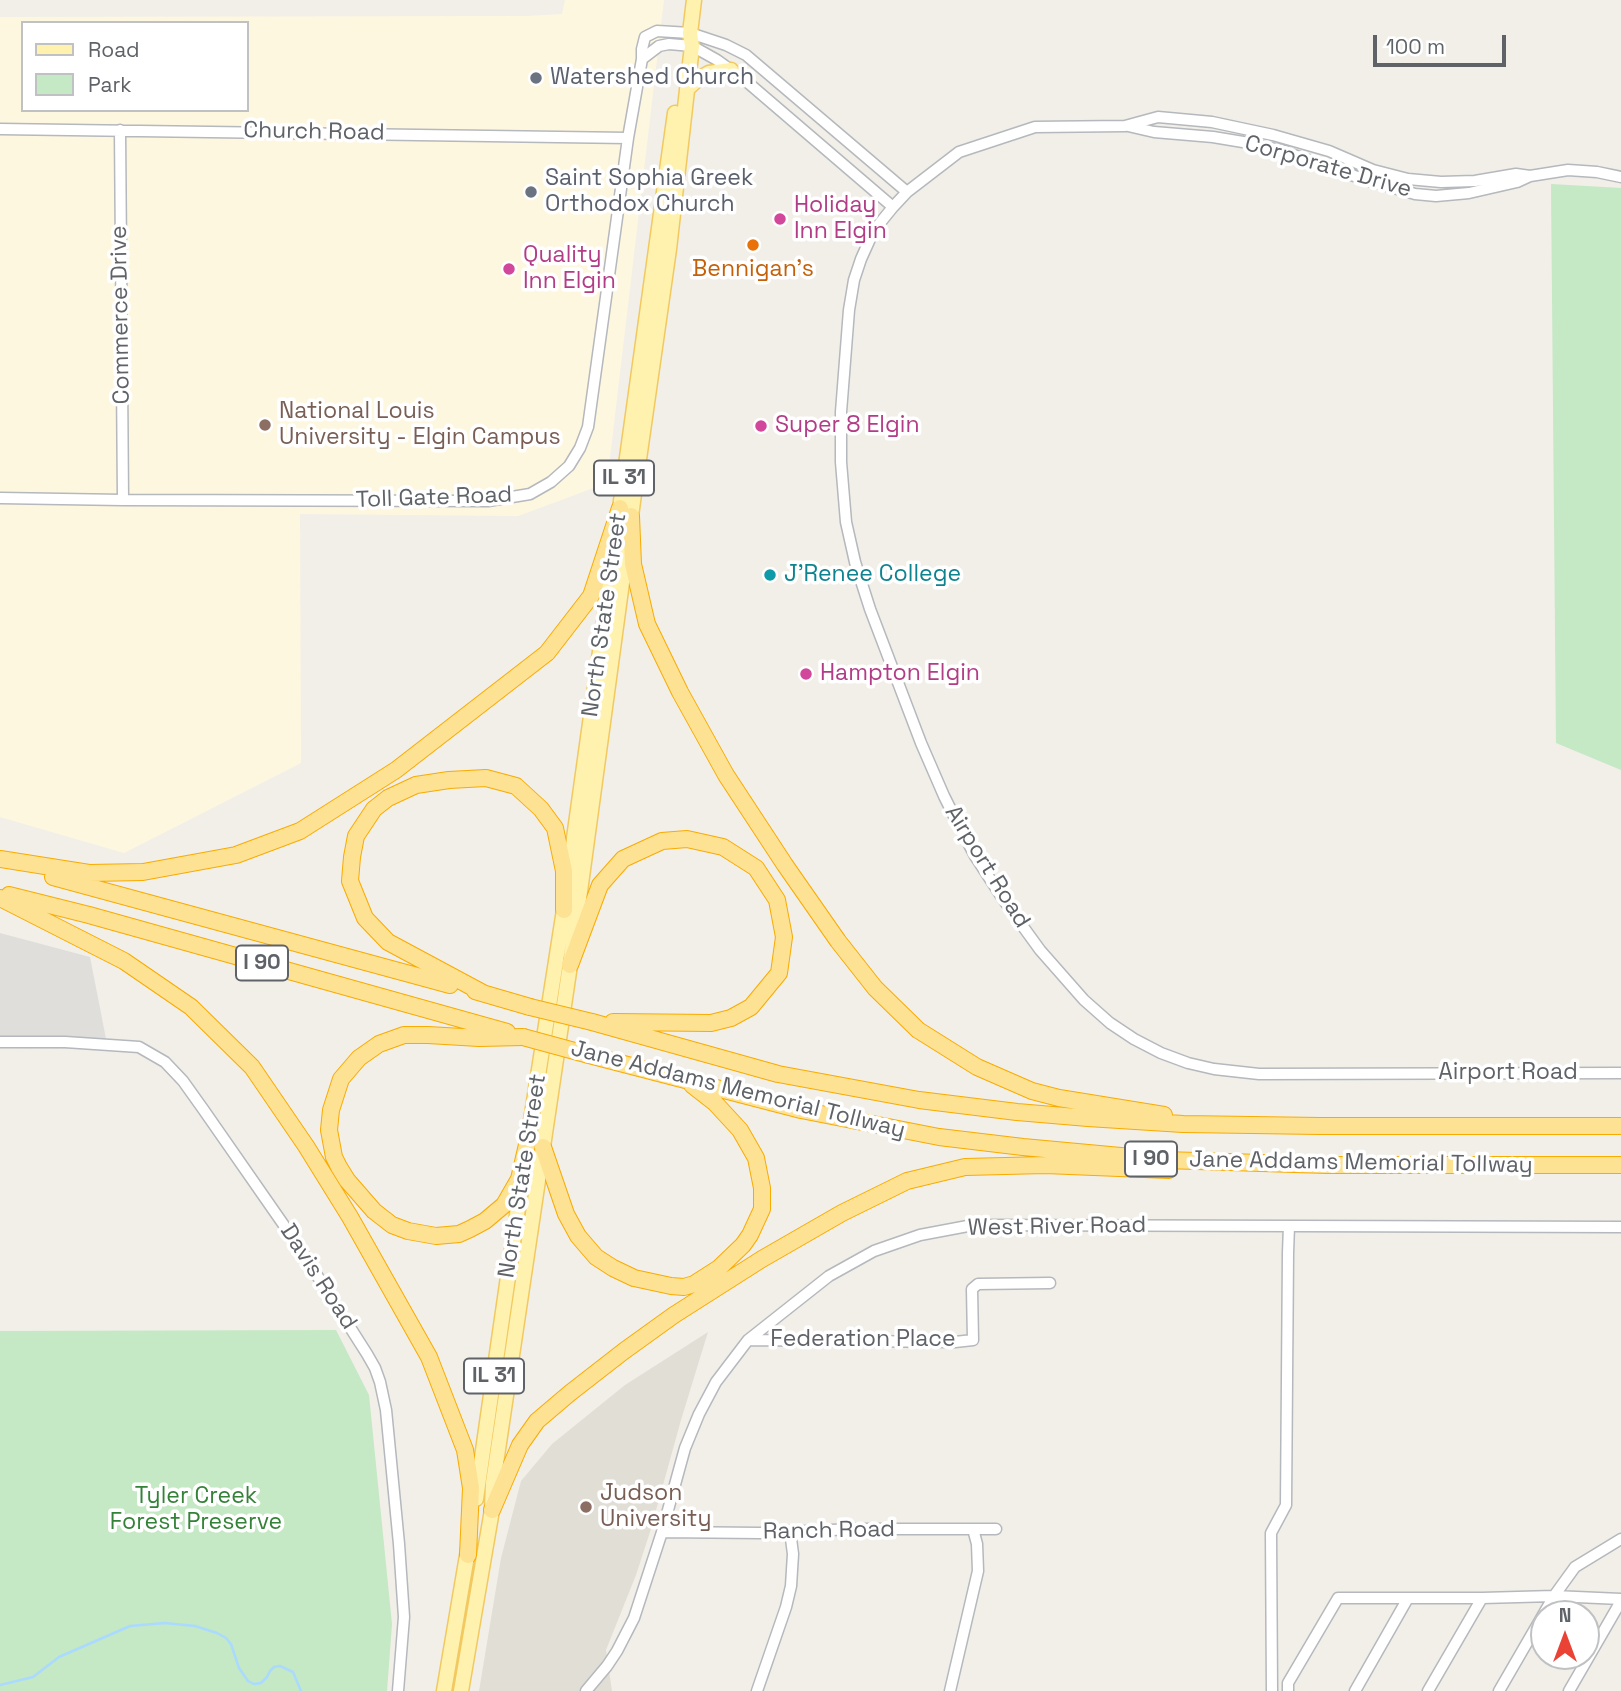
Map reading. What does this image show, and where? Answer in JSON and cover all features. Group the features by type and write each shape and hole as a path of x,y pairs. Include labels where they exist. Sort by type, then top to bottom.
{"highway":[{"path":"0,861 89,873 143,872 236,855 300,831 396,771 547,653 591,596 626,512"},
{"path":"626,512 633,564 648,624 680,692 726,775 785,865 838,941 875,988 918,1030 977,1067 1032,1091 1059,1098 1175,1116 1203,1124"},
{"path":"483,993 388,943 365,918 350,881 356,836 374,809 388,798 416,785 486,778 516,786 541,809 555,828 564,871 564,910"},
{"path":"570,965 600,885 624,859 662,841 687,839 723,847 756,868 777,900 784,937 779,973 751,1007 731,1018 710,1023 592,1022"},
{"name":"Jane Addams Memorial Tollway","path":"0,861 778,1074 919,1100 1017,1112 1203,1124 1621,1125"},
{"name":"Jane Addams Memorial Tollway","path":"0,892 688,1082 801,1110 939,1138 1164,1160 1326,1165 1621,1165"},
{"path":"0,898 124,961 191,1007 252,1067 350,1217 429,1357 465,1450 471,1488 468,1555"},
{"path":"523,1037 479,1038 420,1034 394,1037 379,1044 359,1058 341,1079 333,1101 329,1129 334,1157 339,1167 374,1211 400,1228 436,1236 459,1234 470,1229 485,1222 504,1205 519,1179 529,1136"},
{"path":"543,1147 566,1214 578,1236 596,1257 613,1269 634,1278 671,1286 684,1287 694,1284 719,1268 743,1245 762,1209 762,1188 756,1158 740,1130 715,1103 688,1082"},
{"path":"492,1510 520,1445 537,1421 570,1393 674,1315 751,1266 842,1213 907,1181 965,1167 1045,1165 1234,1172 1326,1165"}],"main road":[{"name":"IL 31","path":"689,41 694,0"},
{"name":"North State Street","path":"444,1691 468,1555 529,1136 669,249 687,89 689,41"},
{"name":"North State Street","path":"461,1691 492,1510 493,1483 570,965 626,512 689,41"},
{"path":"687,89 709,73 731,70"}],"street":[{"name":"Toll Gate Road","path":"0,498 488,501 530,494 551,482 569,466 588,427 642,49 645,37 657,31 689,41 726,45 747,55 907,192"},
{"name":"Toll Gate Road","path":"689,41 747,81 893,207"},
{"name":"Corporate Drive","path":"907,192 959,152 1035,127 1125,126 1243,142 1291,154 1415,194 1436,196 1469,193 1517,182 1530,176 1568,170 1621,177"},
{"name":"Church Road","path":"0,128 628,138"},
{"name":"Commerce Drive","path":"120,130 123,500"},
{"name":"Airport Road","path":"907,192 875,231 854,280 841,412 841,462 846,522 870,609 940,789 975,856 1040,950 1084,1000 1110,1023 1161,1053 1214,1069 1259,1074 1621,1073"},
{"name":"Davis Road","path":"0,1042 65,1042 139,1047 165,1062 183,1081 290,1233 367,1354 380,1382 386,1410 399,1544 404,1617 398,1691"},
{"name":"West River Road","path":"586,1691 617,1651 634,1618 662,1532 685,1448 716,1382 748,1340 829,1276 874,1251 920,1235 973,1226 1621,1227"},
{"path":"1272,1691 1270,1532 1286,1505 1289,1226"},
{"name":"Federation Place","path":"748,1340 973,1340 972,1289 978,1284 1050,1283"},
{"path":"950,1691 978,1571 977,1544 972,1529"},
{"name":"Ranch Road","path":"662,1532 996,1529"},
{"path":"757,1691 791,1586 793,1554 790,1531"},
{"path":"1499,1691 1554,1596 1575,1567 1621,1539"},
{"path":"1288,1691 1288,1683 1338,1598 1554,1596 1621,1600 1569,1691"},
{"path":"1356,1691 1408,1598"},
{"path":"1428,1691 1482,1598"}],"shaded area":[{"path":"565,0 664,0 607,483 518,516 300,514 301,763 124,853 0,817 0,17 562,14"},
{"path":"0,933 90,957 108,1049 0,1048"},
{"name":"Judson University","path":"708,1332 650,1532 606,1650 612,1691 479,1691 501,1558 521,1481 552,1444 625,1385"}],"green space":[{"path":"1551,184 1621,188 1621,770 1556,743"},
{"name":"Tyler Creek Forest Preserve","path":"336,1330 369,1395 392,1624 387,1691 0,1691 0,1331"}],"waterway":[{"path":"0,1685 33,1677 59,1657 130,1626 165,1623 195,1626 226,1638 248,1681 261,1683 274,1667 280,1666 293,1672 301,1691"}],"place":[{"name":"Watershed Church","path":"536,78"},
{"name":"Saint Sophia Greek Orthodox Church","path":"531,192"},
{"name":"Holiday Inn Elgin","path":"780,219"},
{"name":"Bennigan's","path":"753,245"},
{"name":"Quality Inn Elgin","path":"509,269"},
{"name":"National Louis University - Elgin Campus","path":"265,425"},
{"name":"Super 8 Elgin","path":"761,426"},
{"name":"J'Renee College","path":"770,575"},
{"name":"Hampton Elgin","path":"806,674"},
{"name":"Judson University","path":"586,1507"}]}
